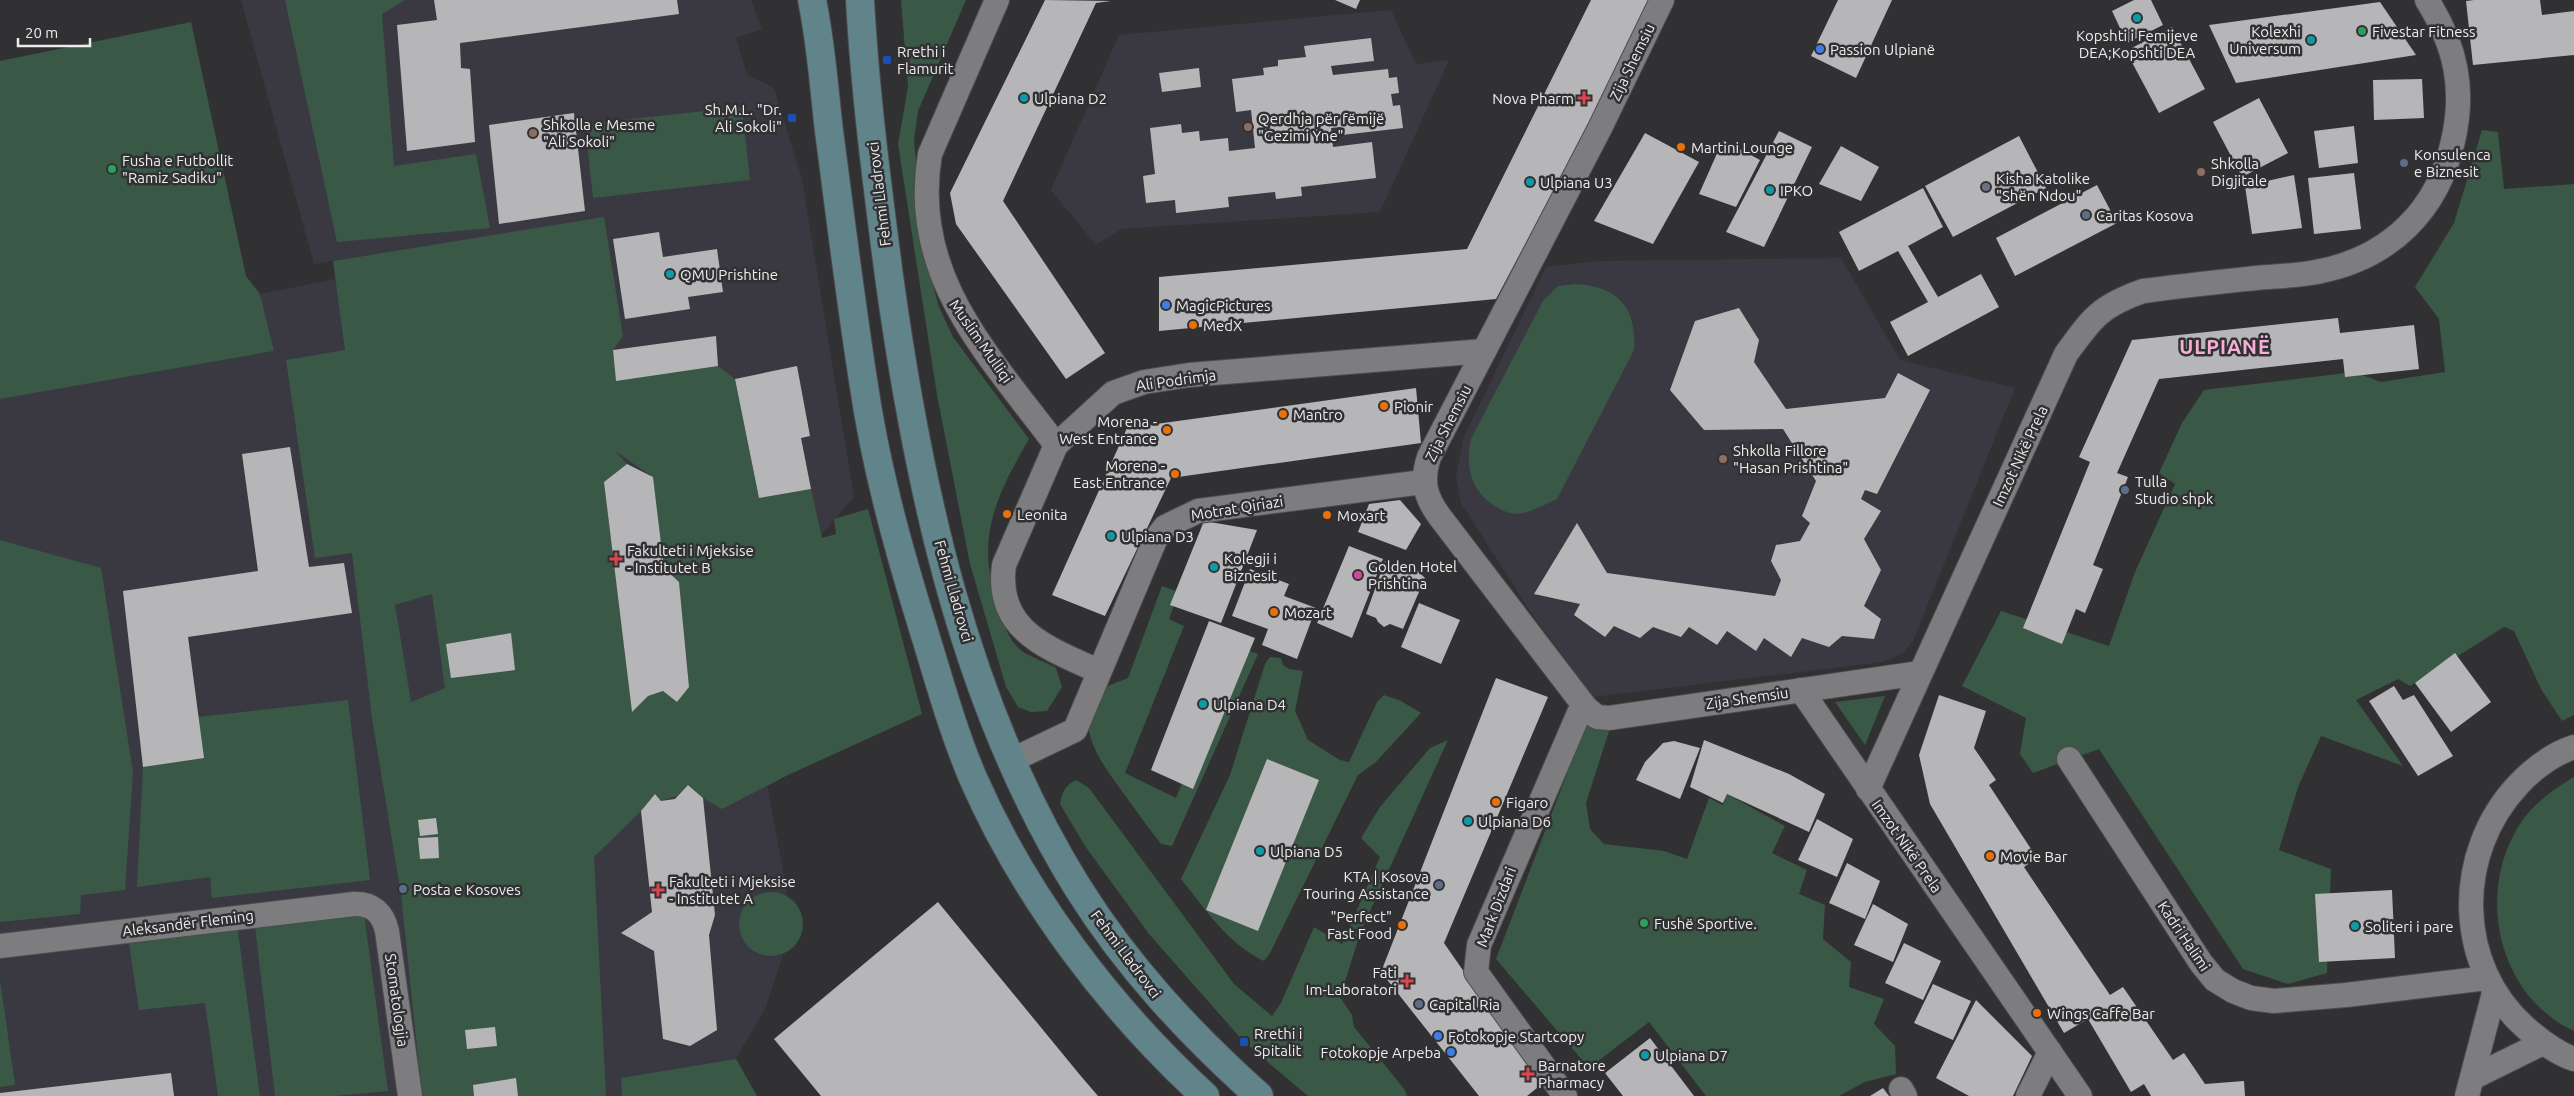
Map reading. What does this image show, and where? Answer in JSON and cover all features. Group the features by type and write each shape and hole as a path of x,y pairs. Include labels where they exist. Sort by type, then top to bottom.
{"main road":[{"path":"812,0 854,321 876,458 897,547 953,724 973,777 992,817 1024,872 1074,950 1132,1021 1205,1096"},
{"name":"Fehmi Lladrovci","path":"860,0 883,230 897,333 917,445 934,525 956,607 1010,761 1077,886 1141,977 1176,1018 1259,1096"}],"street":[{"name":"Muslim Mulliqi","path":"997,0 930,154 926,178 928,216 938,264 948,293 984,347 1056,445"},
{"name":"Zija Shemsiu","path":"1662,0 1600,128 1429,457 1423,482 1431,506 1586,708 1596,717 1609,718 1920,673"},
{"name":"Imzot Nikë Prela","path":"2080,1096 1868,789 2066,354 2092,318 2115,301 2143,291 2320,272 2356,262 2398,237 2409,227 2426,205 2440,179 2451,150 2459,115 2460,94 2449,44 2428,0"},
{"name":"Ali Podrimja","path":"1098,671 1050,649 1028,635 1014,621 1005,601 1001,583 1004,565 1056,445 1113,393 1144,382 1189,375 1484,351"},
{"name":"Motrat Qiriazi","path":"1010,761 1067,736 1075,730 1098,671 1155,540 1165,527 1198,511 1423,482"},
{"name":"Zija Shemsiu","path":"1801,690 1868,789"},
{"name":"Mark Dizdari","path":"1565,1096 1476,972 1479,945 1579,712 1586,708"},
{"path":"2574,747 2564,750 2530,772 2502,802 2484,835 2472,877 2470,913 2476,948 2491,985 2514,1017 2543,1043 2574,1059"},
{"name":"Kadri Halimi","path":"2068,759 2201,964 2215,980 2233,991 2251,998 2290,1000 2491,985"},
{"name":"Aleksandër Fleming","path":"0,946 354,904 363,904 374,909"},
{"name":"Stomatologjia","path":"374,909 382,916 387,930 410,1096"},
{"path":"2470,1087 2491,985"},
{"path":"2470,1087 2543,1043"},
{"path":"2028,1096 2050,1052"}],"shaded area":[{"path":"241,0 751,0 762,29 736,38 747,74 774,88 802,179 854,497 795,566 746,670 793,925 765,1009 736,1058 757,1096 0,1096 0,399 274,351 260,294 340,278 540,228 314,264"},
{"name":"Qerdhja për fëmijë \"Gezimi Yne\"","path":"1391,10 1416,64 1449,60 1380,212 1121,229 1096,245 1051,190 1119,35"},
{"name":"Shkolla Fillore \"Hasan Prishtina\"","path":"1841,258 1900,360 2015,388 1913,641 1902,654 1883,662 1593,697 1530,611 1461,503 1456,478 1463,439 1546,267 1597,261"}],"green space":[{"path":"285,0 405,0 382,14 394,166 476,154 490,228 337,242"},
{"path":"901,0 966,0 918,111 914,141 926,260 939,307 953,337 1029,439 1006,482 998,502 989,542 989,564 992,587 1011,638 1022,651 1056,668 1062,687 1047,711 1031,712 1018,707 1006,687 970,564 937,395 898,144 908,87"},
{"name":"Fusha e Futbollit \"Ramiz Sadiku\"","path":"191,22 246,276 260,294 274,351 0,399 0,61"},
{"path":"742,107 750,180 593,198 585,124"},
{"path":"2482,130 2498,132 2504,189 2574,184 2574,715 2562,721 2541,689 2514,631 2504,627 2410,686 2398,679 2356,700 2403,766 2321,736 2298,787 2279,850 2331,869 2327,973 2288,984 2243,969 2099,749 2033,773 2020,754 2026,718 1962,686 2001,611 2109,646 2135,572 2175,484 2159,473 2182,423 2204,390 2354,372 2381,382 2445,372 2439,319 2415,287 2454,223"},
{"path":"604,217 623,336 613,350 616,380 718,366 735,379 759,498 811,489 822,538 836,534 834,519 868,509 922,714 788,775 722,809 703,798 689,785 677,796 661,801 655,794 641,811 594,857 606,1096 422,1096 401,894 372,718 352,553 315,558 286,360 345,350 333,261","holes":["615,451 653,477 664,568 679,582 689,687 677,702 663,691 648,696 632,712 604,482 627,464","432,594 445,688 411,702 395,605"]},
{"path":"1575,284 1603,289 1622,302 1632,322 1634,350 1557,499 1527,512 1510,513 1489,502 1477,489 1469,466 1471,439 1543,301 1558,286"},
{"path":"0,540 101,568 133,772 125,890 81,895 80,914 0,922"},
{"path":"1162,586 1179,592 1169,619 1184,626 1125,773 1176,798 1238,647 1258,654 1172,846 1161,844 1116,782 1098,756 1088,727 1089,713 1095,699 1107,687 1128,678"},
{"path":"1270,657 1281,658 1283,665 1289,669 1303,671 1295,711 1308,740 1340,760 1349,762 1377,702 1384,695 1401,701 1421,713 1376,762 1358,775 1270,953 1264,961 1251,954 1229,936 1181,879 1230,775 1265,664"},
{"path":"1885,696 1865,745 1835,702"},
{"path":"348,700 370,880 212,898 210,877 137,887 143,767 198,717"},
{"path":"1586,724 1610,728 1586,803 1590,829 1604,844 1664,851 1687,859 1709,798 1723,805 1727,794 1785,826 1772,853 1807,870 1799,894 1825,905 1823,939 1851,962 1849,987 1884,999 1874,1024 1895,1046 1896,1074 1865,1082 1839,1096 1706,1096 1649,1022 1589,1068 1496,959"},
{"path":"1448,740 1361,931 1340,997 1352,1015 1354,1027 1405,1090 1407,1096 1308,1096 1244,1042 1149,934 1085,846 1060,804 1065,790 1072,782 1076,780 1089,788 1234,984 1272,1016 1281,1003 1314,927 1342,944 1380,857 1361,838 1380,807 1430,748"},
{"path":"2574,777 2574,1031 2547,1014 2526,993 2511,967 2501,938 2497,908 2499,877 2508,848 2522,821 2545,796"},
{"path":"771,892 789,898 797,906 803,924 797,942 789,950 771,956 753,950 745,942 739,924 745,906 753,898"},
{"path":"364,914 388,1091 334,1096 275,1096 255,926"},
{"path":"237,924 260,1096 218,1096 205,1003 139,1010 128,937"},
{"path":"0,980 15,1085 0,1087"},
{"path":"736,1059 757,1096 622,1096 621,1078"}],"building":[{"path":"434,0 677,0 679,14 460,43 461,68 470,69 475,142 407,151 397,25 437,20"},
{"name":"Ulpiana D2","path":"1045,0 1111,1 1096,3 1003,201 1105,353 1066,379 956,224 950,193"},
{"path":"1335,0 1360,0 1356,9"},
{"name":"Ulpiana U3","path":"1591,0 1649,0 1594,115 1496,299 1159,331 1159,277 1467,249"},
{"path":"1838,0 1892,0 1856,78 1811,56"},
{"name":"Kopshti i Femijeve DEA;Kopshti DEA","path":"2134,0 2151,0 2163,25 2127,43 2112,11"},
{"path":"2540,0 2542,15 2574,11 2574,55 2473,65 2466,1"},
{"name":"Kolexhi Universum","path":"2380,2 2416,55 2236,83 2209,25"},
{"path":"2172,27 2205,89 2159,113 2126,51"},
{"path":"1371,38 1374,61 1331,66 1333,75 1388,69 1389,78 1397,77 1399,93 1391,94 1393,106 1400,105 1403,128 1342,135 1341,127 1331,128 1333,147 1372,142 1376,178 1301,187 1302,196 1276,199 1275,192 1228,197 1229,207 1176,213 1175,200 1146,203 1143,176 1155,174 1150,128 1181,124 1182,133 1199,131 1200,141 1228,138 1229,151 1255,148 1251,110 1236,112 1232,79 1264,75 1263,68 1278,66 1278,60 1306,57 1304,46"},
{"path":"1199,68 1201,87 1162,92 1159,73"},
{"path":"2422,79 2424,118 2374,120 2373,80"},
{"path":"2259,98 2288,153 2242,177 2213,122"},
{"path":"574,113 585,211 499,224 489,125"},
{"path":"2354,126 2358,163 2319,168 2314,131"},
{"name":"IPKO","path":"1779,131 1812,147 1764,247 1726,232"},
{"path":"1645,133 1699,162 1653,244 1594,221"},
{"name":"Kisha Katolike \"Shën Ndou\"","path":"2019,136 2046,188 1953,237 1925,186"},
{"path":"1723,140 1760,160 1736,207 1699,194"},
{"path":"1841,146 1879,167 1861,201 1819,184"},
{"path":"2354,173 2361,229 2314,234 2308,178"},
{"path":"2294,175 2302,228 2252,234 2245,186"},
{"path":"2097,185 2117,223 2015,276 1996,238"},
{"path":"1923,188 1943,227 1908,246 1938,297 1981,274 1999,307 1908,356 1890,322 1928,302 1898,251 1859,271 1839,232"},
{"name":"QMU Prishtine","path":"659,232 663,257 717,249 723,292 688,297 690,309 625,319 613,239"},
{"path":"1739,308 1759,340 1754,362 1786,409 1885,398 1898,373 1930,390 1877,494 1865,490 1861,499 1881,511 1864,539 1881,570 1864,606 1881,619 1874,639 1842,636 1829,647 1802,638 1791,657 1764,638 1756,651 1727,631 1717,645 1689,627 1681,637 1653,627 1640,638 1614,626 1605,637 1574,615 1580,604 1534,594 1577,523 1607,573 1775,596 1781,580 1771,561 1776,545 1800,541 1810,523 1802,516 1816,481 1783,429 1704,430 1670,390 1695,321"},
{"path":"2338,318 2340,333 2414,325 2419,369 2345,377 2343,359 2159,379 2117,473 2128,477 2093,565 2103,569 2085,613 2076,609 2062,644 2023,628 2090,462 2079,457 2132,340"},
{"path":"716,336 718,366 616,381 613,350"},
{"path":"797,366 810,436 801,438 811,489 759,498 735,379"},
{"name":"Ulpiana D3","path":"1416,388 1421,443 1171,478 1105,616 1052,595 1127,428"},
{"path":"290,447 309,567 344,563 352,613 188,637 204,758 143,767 123,591 258,571 242,454"},
{"path":"627,464 653,477 664,568 679,582 689,687 677,702 663,691 648,696 632,712 604,482"},
{"path":"1400,500 1421,524 1406,550 1358,532 1369,504"},
{"name":"Kolegji i Biznesit","path":"1204,521 1257,530 1221,623 1170,605"},
{"path":"1349,546 1383,559 1352,638 1317,623"},
{"path":"1385,561 1402,567 1404,564 1410,563 1425,578 1403,629 1390,624 1384,627 1376,618 1366,614"},
{"name":"Mozart","path":"1250,569 1289,584 1284,596 1316,608 1297,659 1262,645 1268,629 1232,616"},
{"path":"1419,603 1460,620 1441,664 1401,647"},
{"name":"Ulpiana D4","path":"1209,621 1255,638 1193,789 1151,770"},
{"path":"511,633 515,670 451,678 446,644"},
{"path":"2455,653 2491,702 2451,732 2415,683"},
{"name":"Ulpiana D6","path":"1496,678 1548,697 1444,943 1542,1084 1527,1096 1479,1096 1381,972"},
{"path":"2394,686 2403,700 2414,695 2453,756 2418,776 2369,701"},
{"path":"1939,695 1986,711 1974,748 1996,780 1989,785 2037,858 2024,867 2110,995 2123,987 2173,1060 2184,1053 2205,1084 2244,1081 2245,1096 2151,1096 2144,1084 2131,1092 2088,1019 2064,1033 1930,804 1919,755"},
{"path":"1704,740 1789,774 1825,794 1809,832 1727,794 1723,803 1690,787"},
{"path":"1674,741 1700,748 1680,799 1636,780 1645,762 1663,743"},
{"name":"Ulpiana D5","path":"1267,759 1319,780 1258,931 1206,910"},
{"path":"688,785 703,798 715,915 709,935 717,1030 690,1046 663,1039 654,951 621,933 652,912 641,811 655,794 661,801 675,799"},
{"path":"436,818 438,834 420,836 418,820"},
{"path":"1817,819 1853,839 1837,877 1798,860"},
{"path":"438,837 439,858 420,859 418,838"},
{"path":"1847,863 1880,881 1865,919 1829,903"},
{"name":"Soliteri i pare","path":"2392,890 2395,958 2319,962 2315,894"},
{"path":"938,902 1098,1096 821,1096 774,1039"},
{"path":"1873,904 1908,924 1893,962 1854,945"},
{"path":"1904,943 1941,961 1923,1000 1885,983"},
{"path":"1933,984 1971,1001 1953,1040 1914,1023"},
{"path":"1976,1000 2032,1056 2013,1096 1969,1096 1936,1078"},
{"path":"495,1027 497,1046 467,1049 465,1030"},
{"name":"Ulpiana D7","path":"1650,1038 1694,1096 1623,1096 1605,1073"},
{"path":"171,1073 174,1096 0,1096 0,1093"},
{"path":"516,1078 518,1096 474,1096 473,1085"},
{"path":"1883,1088 1889,1096 1870,1096"}],"place":[{"name":"Kopshti i Femijeve DEA;Kopshti DEA","path":"2137,18"},
{"name":"Fivestar Fitness","path":"2362,31"},
{"name":"Kolexhi Universum","path":"2311,40"},
{"name":"Passion Ulpianë","path":"1820,49"},
{"name":"Rrethi i Flamurit","path":"887,60"},
{"name":"Ulpiana D2","path":"1024,98"},
{"name":"Nova Pharm","path":"1584,98"},
{"name":"Sh.M.L. \"Dr. Ali Sokoli\"","path":"792,118"},
{"name":"Qerdhja për fëmijë \"Gezimi Yne\"","path":"1248,127"},
{"name":"Shkolla e Mesme \"Ali Sokoli\"","path":"533,133"},
{"name":"Martini Lounge","path":"1681,147"},
{"name":"Konsulenca e Biznesit","path":"2404,163"},
{"name":"Fusha e Futbollit \"Ramiz Sadiku\"","path":"112,169"},
{"name":"Shkolla Digjitale","path":"2201,172"},
{"name":"Ulpiana U3","path":"1530,182"},
{"name":"Kisha Katolike \"Shën Ndou\"","path":"1986,187"},
{"name":"IPKO","path":"1770,190"},
{"name":"Caritas Kosova","path":"2086,215"},
{"name":"QMU Prishtine","path":"670,274"},
{"name":"MagicPictures","path":"1166,305"},
{"name":"MedX","path":"1193,325"},
{"name":"Pionir","path":"1384,406"},
{"name":"Mantro","path":"1283,414"},
{"name":"Morena - West Entrance","path":"1167,430"},
{"name":"Shkolla Fillore \"Hasan Prishtina\"","path":"1723,459"},
{"name":"Morena - East Entrance","path":"1175,474"},
{"name":"Tulla Studio shpk","path":"2125,490"},
{"name":"Leonita","path":"1007,514"},
{"name":"Moxart","path":"1327,515"},
{"name":"Ulpiana D3","path":"1111,536"},
{"name":"Fakulteti i Mjeksise - Institutet B","path":"616,559"},
{"name":"Kolegji i Biznesit","path":"1214,567"},
{"name":"Golden Hotel Prishtina","path":"1358,575"},
{"name":"Mozart","path":"1274,612"},
{"name":"Ulpiana D4","path":"1203,704"},
{"name":"Figaro","path":"1496,802"},
{"name":"Ulpiana D6","path":"1468,821"},
{"name":"Ulpiana D5","path":"1260,851"},
{"name":"Movie Bar","path":"1990,856"},
{"name":"KTA | Kosova Touring Assistance","path":"1439,885"},
{"name":"Posta e Kosoves","path":"403,889"},
{"name":"Fakulteti i Mjeksise - Institutet A","path":"658,890"},
{"name":"Fushë Sportive.","path":"1644,923"},
{"name":"\"Perfect\" Fast Food","path":"1402,925"},
{"name":"Soliteri i pare","path":"2355,926"},
{"name":"Fati Im-Laboratori","path":"1407,981"},
{"name":"Capital Ria","path":"1419,1004"},
{"name":"Wings Caffe Bar","path":"2037,1013"},
{"name":"Fotokopje Startcopy","path":"1438,1036"},
{"name":"Rrethi i Spitalit","path":"1244,1042"},
{"name":"Fotokopje Arpeba","path":"1451,1052"},
{"name":"Ulpiana D7","path":"1645,1055"},
{"name":"Barnatore Pharmacy","path":"1528,1074"}],"district":[{"name":"ULPIANË","path":"2225,346"}]}
